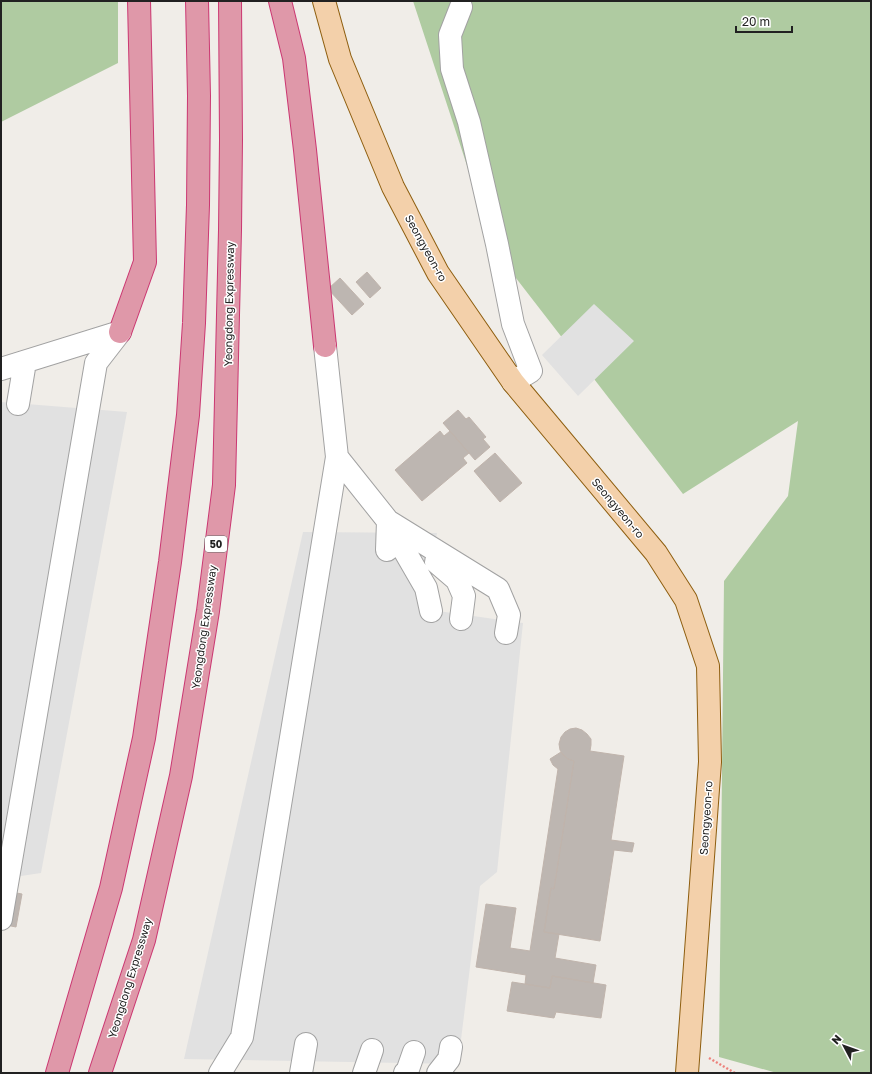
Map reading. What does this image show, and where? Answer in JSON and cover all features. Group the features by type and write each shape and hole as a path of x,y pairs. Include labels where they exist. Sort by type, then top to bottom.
{"highway":[{"path":"120,332 144,262 139,1"},
{"path":"57,1073 111,888 142,745 170,562 188,415 194,323 198,205 199,96 197,1"},
{"name":"Yeongdong Expressway","path":"100,1073 144,940 181,776 208,611 224,485 230,215 230,1"},
{"path":"280,1 294,58 325,346"}],"main road":[{"name":"Seongyeon-ro","path":"324,1 340,59 393,188 438,273 513,382 656,553 686,600 708,666 710,762 687,1073"}],"street":[{"path":"461,7 450,35 452,69 469,122 497,244 513,324 531,371 513,382"},
{"path":"1,369 120,332"},
{"path":"1,919 4,885 96,363 120,332"},
{"path":"220,1073 242,1037 337,457 325,346"},
{"path":"18,404 25,362"},
{"path":"337,457 388,521 426,588 431,611"},
{"path":"387,550 388,521"},
{"path":"388,521 457,580 464,596 461,619"},
{"path":"388,521 498,589 509,616 506,633"},
{"path":"301,1073 306,1044"},
{"path":"438,1073 449,1060 451,1048"},
{"path":"364,1073 372,1050"},
{"path":"405,1073 407,1072 414,1052"}],"path":[{"path":"689,1047 735,1073"}],"green space":[{"path":"1,1 118,1 118,63 1,122"},
{"path":"413,1 871,1 871,1073 777,1073 719,1057 724,581 788,496 798,421 683,494 495,251"}],"shaded area":[{"path":"594,304 634,341 578,396 542,355"},
{"path":"1,402 127,412 41,873 1,879"},
{"path":"303,532 437,533 424,609 523,623 497,872 480,886 458,1064 184,1059"}],"building":[{"path":"367,272 381,288 370,298 356,282"},
{"path":"340,278 364,304 352,315 328,289"},
{"path":"458,410 466,419 469,417 486,437 483,439 490,447 475,460 443,423"},
{"path":"440,431 444,436 450,431 469,453 463,458 467,463 422,501 395,470"},
{"path":"495,453 522,483 500,502 474,471"},
{"path":"576,728 582,730 591,739 590,751 624,756 611,840 634,843 632,852 614,850 600,941 544,932 551,888 554,889 574,761 563,755 559,744 561,737 565,732"},
{"path":"561,752 568,759 574,761 554,889 551,888 544,932 559,934 555,958 596,965 593,983 552,976 550,988 525,984 526,975 476,967 486,904 516,908 510,948 530,951 558,769 553,765 550,759"},
{"path":"6,891 22,894 16,927 1,924"},
{"path":"552,976 606,985 601,1018 556,1012 554,1018 507,1011 512,982 550,988"}]}
